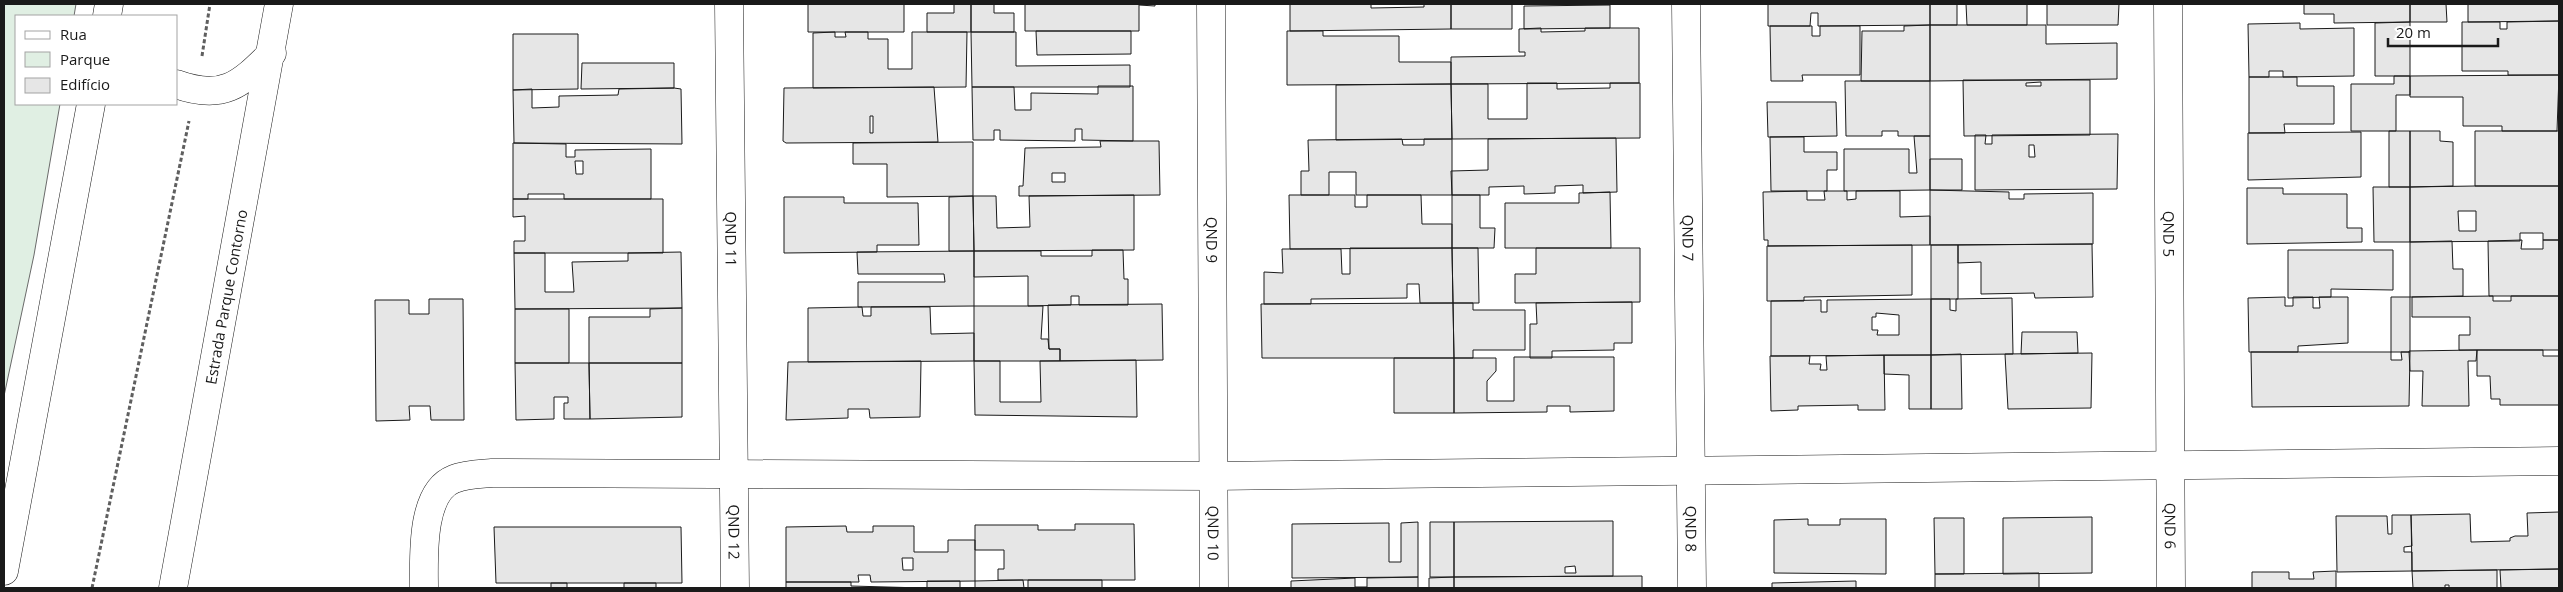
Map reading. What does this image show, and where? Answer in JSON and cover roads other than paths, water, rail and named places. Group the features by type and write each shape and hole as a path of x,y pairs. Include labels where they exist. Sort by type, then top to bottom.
{"main road":[{"name":"Estrada Parque Contorno","path":"173,588 272,53 279,4"},
{"name":"QND 11","path":"729,4 734,474"},
{"name":"QND 9","path":"1211,4 1213,476"},
{"name":"QND 7","path":"1686,4 1692,470"},
{"name":"QND 5","path":"2168,4 2170,465"},
{"path":"186,87 220,91 235,87 272,53"},
{"path":"4,571 91,105"},
{"path":"424,588 428,515 439,492 454,479 492,473 1213,476 2559,461"},
{"name":"QND 6","path":"2170,465 2171,588"},
{"name":"QND 8","path":"1692,470 1692,588"},
{"name":"QND 12","path":"734,474 735,588"},
{"name":"QND 10","path":"1213,476 1214,588"}]}
